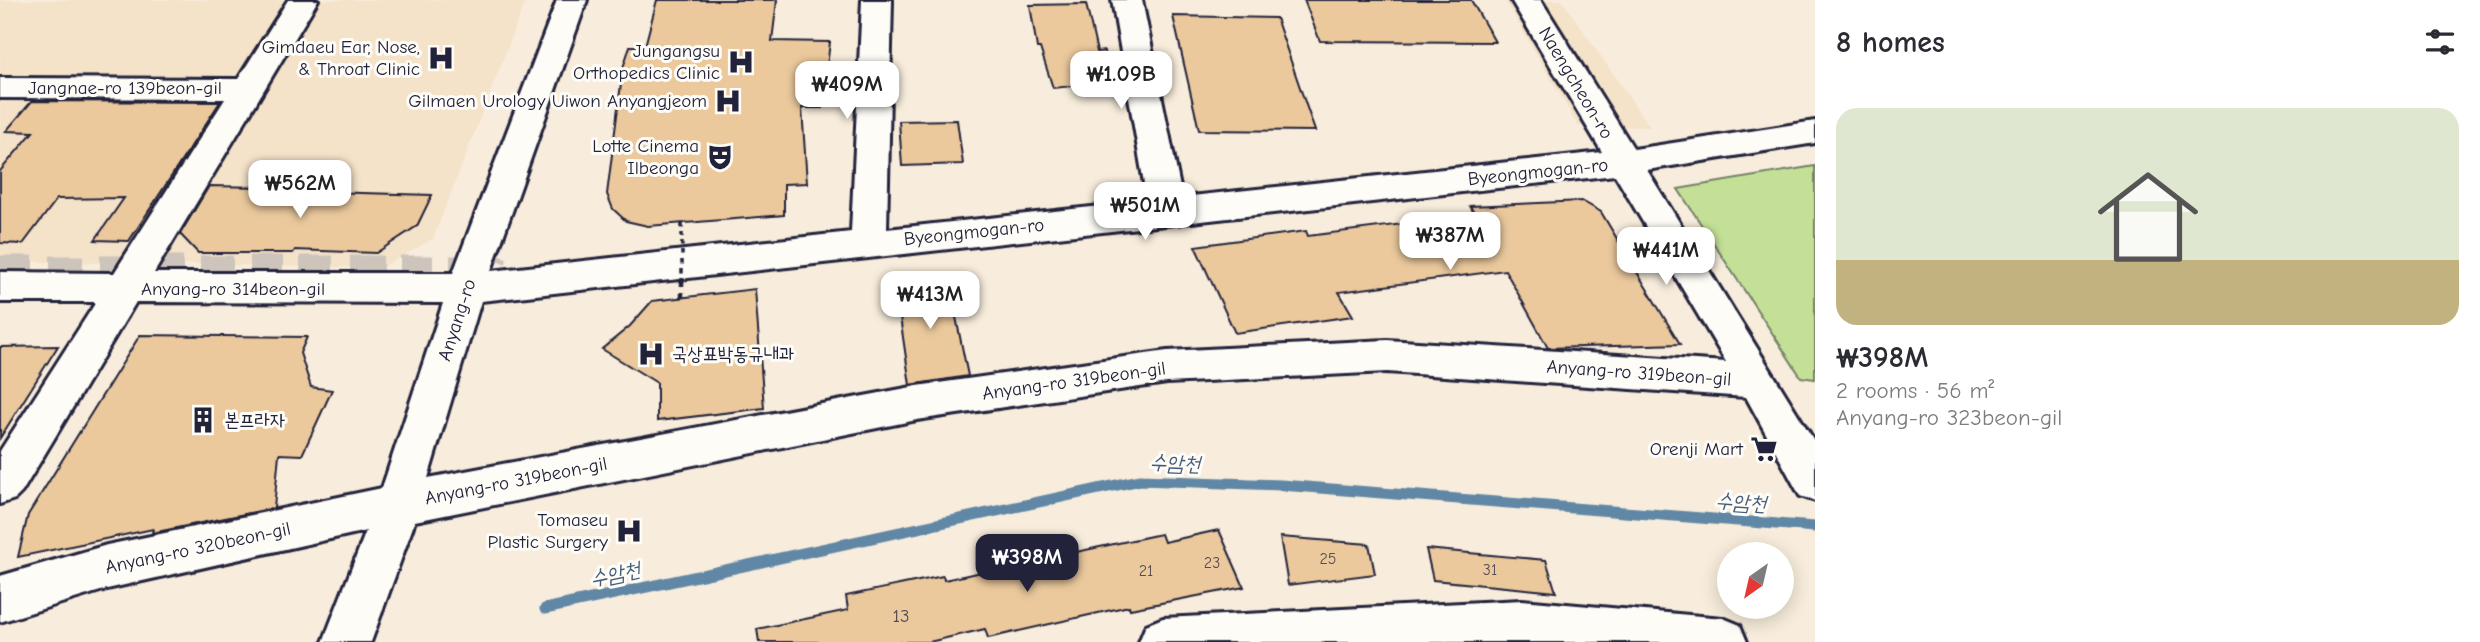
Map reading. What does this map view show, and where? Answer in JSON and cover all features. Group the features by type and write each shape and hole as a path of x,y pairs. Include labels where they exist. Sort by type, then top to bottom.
{"street":[{"name":"Jangnae-ro 139beon-gil","path":"0,485 7,478 303,0"},
{"name":"Anyang-ro","path":"347,642 399,504 466,288 572,0"},
{"path":"869,243 877,0"},
{"path":"1127,0 1167,212"},
{"name":"Naengcheon-ro","path":"1526,0 1758,381 1807,469"},
{"name":"Jangnae-ro 139beon-gil","path":"0,88 249,89"},
{"name":"Byeongmogan-ro","path":"466,288 1624,162 1815,132"},
{"name":"Anyang-ro 314beon-gil","path":"0,287 466,288"},
{"name":"Anyang-ro 319beon-gil","path":"399,504 917,403 1167,367 1387,356 1758,381"},
{"name":"Anyang-ro 320beon-gil","path":"0,598 107,567 399,504"},
{"path":"1163,642 1522,623 1723,642"}],"path":[{"path":"682,224 682,297"}],"shaded area":[{"path":"0,0 526,0 433,239 380,268 0,261"},
{"path":"1505,0 1562,0 1650,127 1578,126"}],"green space":[{"path":"1815,166 1815,379 1801,377 1678,189"}],"building":[{"path":"657,0 777,0 772,41 830,42 822,108 802,108 807,183 784,184 784,215 648,226 626,221 613,209 607,194 623,68 630,46 645,46"},
{"path":"1304,0 1471,0 1495,42 1320,41"},
{"path":"1086,4 1097,52 1104,51 1116,82 1053,88 1040,48 1037,48 1030,5"},
{"path":"1173,16 1276,18 1315,131 1199,130"},
{"path":"32,101 220,102 129,241 95,240 124,198 57,199 23,244 0,243 0,171 33,132 6,131"},
{"path":"957,120 963,164 902,166 899,121"},
{"path":"209,186 330,188 327,192 432,195 417,226 376,253 295,250 293,253 198,253 180,234"},
{"path":"1582,201 1601,212 1680,344 1548,348 1505,270 1339,292 1353,316 1235,333 1195,246 1306,231 1308,236 1475,215 1470,206"},
{"path":"948,278 968,376 910,385 895,283"},
{"path":"755,289 764,408 657,421 657,383 602,349 630,326 652,301"},
{"name":"본프라자","path":"140,335 307,337 300,353 311,387 332,390 302,455 279,454 274,508 152,533 153,529 18,557 28,515"},
{"path":"58,346 0,438 0,347"},
{"path":"1219,530 1244,587 1130,609 1129,606 988,638 985,629 929,642 759,642 757,629 848,610 846,596 943,576 944,580 1161,534 1164,542"},
{"path":"1280,537 1369,544 1375,574 1288,585"},
{"path":"1426,549 1546,560 1556,592 1433,580"}],"waterway":[{"name":"수암천","path":"545,609 1140,480 1281,485 1815,527"}],"tunnel":[{"path":"0,272 485,272 492,253"}],"place":[{"name":"Gimdaeu Ear, Nose, & Throat Clinic","path":"441,58"},
{"name":"Jungangsu Orthopedics Clinic","path":"741,62"},
{"name":"Gilmaen Urology Uiwon Anyangjeom","path":"728,101"},
{"name":"Lotte Cinema Ilbeonga","path":"720,157"},
{"name":"국상표박동규내과","path":"651,354"},
{"name":"본프라자","path":"203,420"},
{"name":"Orenji Mart","path":"1764,449"},
{"name":"Tomaseu Plastic Surgery","path":"629,531"}]}
